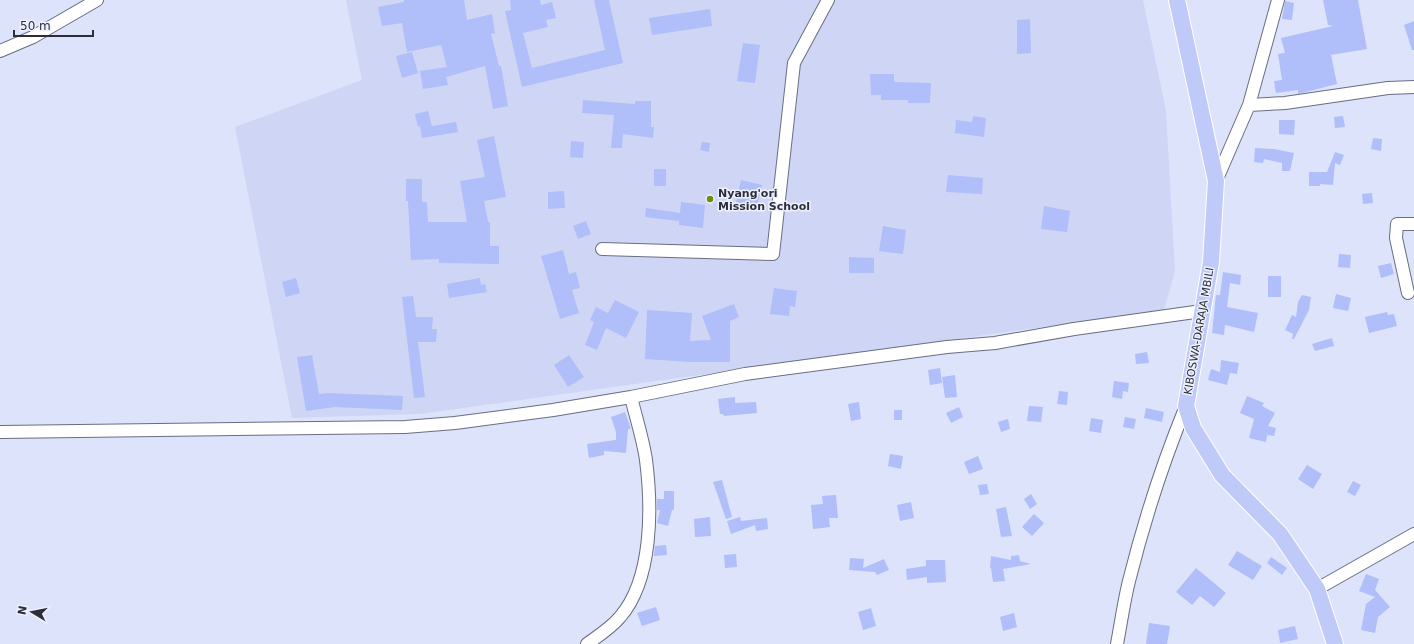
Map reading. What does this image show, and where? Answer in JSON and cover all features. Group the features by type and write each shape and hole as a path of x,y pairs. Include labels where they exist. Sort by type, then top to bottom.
{"main road":[{"name":"KIBOSWA-DARAJA MBILI","path":"1177,0 1216,181 1211,262 1186,406 1193,428 1222,475 1280,534 1317,589 1335,644"}],"street":[{"path":"0,51 33,37 97,0"},
{"path":"602,249 773,254 794,63 828,0"},
{"path":"1216,181 1249,105 1278,0"},
{"path":"1249,105 1285,103 1388,88 1414,87"},
{"path":"1408,293 1396,238 1397,224 1414,224"},
{"path":"0,432 405,427 455,423 631,398 745,374 947,347 995,343 1074,329 1202,311"},
{"path":"587,644 621,617 636,588 646,551 649,499 646,459 631,398"},
{"path":"1117,644 1129,582 1153,497 1166,454 1186,406"},
{"path":"1317,589 1414,534"}],"shaded area":[{"name":"Nyang'ori Mission School","path":"346,0 1143,0 1166,111 1175,271 1164,310 420,414 292,418 235,127 362,80"}],"building":[{"path":"404,0 464,0 467,20 492,14 495,33 491,34 499,66 501,66 508,106 493,109 485,66 446,77 448,85 423,89 420,71 447,67 441,45 407,52 402,23 382,26 378,7 404,2"},
{"path":"510,0 540,0 541,5 552,2 556,18 546,20 548,27 523,33 532,68 605,50 594,0 609,0 623,63 522,87 505,11 511,10"},
{"path":"1323,0 1358,0 1367,49 1331,55 1337,84 1298,94 1298,90 1276,93 1274,81 1282,80 1278,54 1285,53 1281,38 1333,26 1328,25"},
{"path":"1285,1 1294,3 1292,20 1282,19"},
{"path":"710,9 712,26 652,35 649,18"},
{"path":"1030,19 1031,53 1017,54 1017,20"},
{"path":"1414,21 1414,50 1412,50 1404,25"},
{"path":"743,43 760,45 755,83 737,81"},
{"path":"412,52 418,73 402,78 396,56"},
{"path":"870,74 894,74 894,82 931,83 930,103 908,103 908,100 881,100 881,95 871,95"},
{"path":"583,100 635,104 635,101 651,101 651,127 654,127 653,138 623,134 622,148 611,148 614,115 582,113"},
{"path":"428,111 432,126 456,122 458,132 422,138 420,126 418,127 415,114"},
{"path":"973,116 986,118 984,137 955,133 956,120 972,122"},
{"path":"1343,116 1345,127 1335,128 1334,117"},
{"path":"1279,120 1295,120 1294,135 1279,134"},
{"path":"494,136 506,197 484,201 488,222 490,222 490,246 499,246 499,264 439,263 439,259 411,260 408,201 406,201 406,179 422,179 422,202 427,202 428,222 467,222 460,181 485,177 477,140"},
{"path":"1373,138 1382,139 1381,151 1371,149"},
{"path":"571,141 584,142 583,158 570,157"},
{"path":"702,142 710,143 709,152 700,150"},
{"path":"1255,148 1274,149 1294,153 1290,171 1282,171 1282,163 1264,159 1263,163 1254,162"},
{"path":"1335,152 1344,155 1340,165 1335,163 1333,185 1320,184 1320,186 1309,186 1309,172 1327,172"},
{"path":"654,169 666,169 666,186 654,186"},
{"path":"948,175 983,178 982,194 946,192"},
{"path":"741,180 762,185 757,207 736,203"},
{"path":"564,191 565,208 548,209 548,192"},
{"path":"1372,193 1373,203 1363,204 1362,194"},
{"path":"681,202 705,205 703,228 679,225 679,221 645,217 646,208 680,213"},
{"path":"1044,206 1070,211 1067,232 1041,229"},
{"path":"586,221 591,234 578,239 573,226"},
{"path":"883,226 906,230 903,254 879,251"},
{"path":"563,250 569,274 576,272 580,288 572,290 579,313 560,319 541,256"},
{"path":"1339,254 1351,255 1350,268 1338,267"},
{"path":"849,257 874,258 874,273 849,273"},
{"path":"1391,263 1394,274 1381,278 1378,266"},
{"path":"1223,272 1241,275 1240,285 1230,283 1227,307 1258,313 1254,332 1225,325 1224,335 1212,333 1216,295 1220,295"},
{"path":"1268,276 1281,276 1281,297 1268,297"},
{"path":"296,278 300,293 286,297 282,282"},
{"path":"480,278 481,285 485,284 487,292 449,298 447,284"},
{"path":"774,288 797,291 795,307 790,306 789,316 770,314"},
{"path":"1336,294 1351,298 1348,311 1333,308"},
{"path":"1302,295 1311,297 1309,310 1294,339 1292,339 1293,334 1285,330 1292,315 1296,317 1298,302"},
{"path":"413,296 416,317 433,317 432,329 437,329 436,342 418,342 425,397 414,398 402,297"},
{"path":"615,300 639,312 626,338 606,328 597,350 585,345 594,322 590,320 596,307 608,313"},
{"path":"734,304 739,317 730,321 730,362 690,362 645,359 647,310 692,313 690,341 711,340 702,316"},
{"path":"1387,312 1388,315 1394,314 1397,326 1369,333 1365,317"},
{"path":"1332,338 1334,346 1315,351 1312,344"},
{"path":"1147,352 1149,363 1136,364 1135,354"},
{"path":"312,355 319,394 328,393 403,396 402,410 335,407 306,411 297,357"},
{"path":"569,355 584,377 568,387 554,365"},
{"path":"1221,360 1239,363 1237,374 1230,373 1227,385 1208,380 1211,369 1220,372"},
{"path":"940,368 942,383 930,385 928,370"},
{"path":"955,375 957,397 945,398 942,377"},
{"path":"1114,381 1129,383 1128,392 1123,391 1122,399 1112,397"},
{"path":"1059,391 1068,392 1067,405 1057,404"},
{"path":"1247,396 1264,403 1262,406 1275,413 1268,426 1276,428 1274,436 1267,435 1266,442 1249,438 1254,419 1240,413"},
{"path":"735,397 735,403 756,402 757,413 724,416 723,414 720,414 718,399"},
{"path":"859,402 861,419 851,421 848,404"},
{"path":"1029,406 1043,407 1041,422 1027,421"},
{"path":"959,407 963,417 951,423 946,413"},
{"path":"1146,408 1164,412 1162,422 1144,418"},
{"path":"894,410 902,410 902,420 894,420"},
{"path":"625,412 631,429 628,429 626,453 604,451 604,455 589,458 587,444 616,440 616,432 611,417"},
{"path":"1125,417 1136,419 1134,429 1123,427"},
{"path":"1091,418 1103,420 1101,433 1089,431"},
{"path":"1008,419 1010,429 1001,432 998,422"},
{"path":"890,454 903,456 901,469 888,466"},
{"path":"978,456 983,469 969,474 964,462"},
{"path":"1307,465 1322,474 1313,489 1298,479"},
{"path":"722,480 732,517 726,519 713,482"},
{"path":"1353,481 1361,485 1355,496 1347,492"},
{"path":"987,484 989,494 980,495 978,485"},
{"path":"664,491 674,491 674,510 672,510 668,526 657,523 660,510 657,510 657,499 664,499"},
{"path":"1031,494 1037,504 1030,509 1024,499"},
{"path":"836,495 838,518 829,518 830,527 813,529 811,505 823,504 822,496"},
{"path":"911,502 914,518 900,521 897,505"},
{"path":"1006,507 1012,536 1001,537 996,509"},
{"path":"1034,514 1044,523 1032,536 1022,527"},
{"path":"710,517 711,536 695,537 694,519"},
{"path":"740,517 741,521 767,518 768,529 756,531 755,525 731,534 727,521"},
{"path":"666,545 667,555 654,556 655,546"},
{"path":"1237,551 1262,566 1253,580 1228,565"},
{"path":"736,554 737,567 725,568 724,555"},
{"path":"1019,555 1020,561 1031,564 1003,569 1005,581 993,582 990,568 991,556 1011,560 1011,556"},
{"path":"1271,557 1287,568 1282,575 1267,563"},
{"path":"850,558 864,559 863,568 884,559 889,570 877,575 875,572 849,570"},
{"path":"926,560 945,560 946,582 927,583 927,577 907,580 906,569 926,566"},
{"path":"1196,568 1226,593 1214,607 1200,596 1192,605 1176,592"},
{"path":"1366,574 1379,579 1375,590 1390,607 1378,617 1375,633 1361,630 1366,604 1375,597 1359,591"},
{"path":"656,607 660,620 642,626 637,613"},
{"path":"871,608 876,626 863,630 858,612"},
{"path":"1014,613 1017,627 1003,631 1000,617"},
{"path":"1149,623 1170,626 1167,644 1146,644"},
{"path":"1295,626 1298,639 1280,643 1278,630"}],"place":[{"name":"Nyang'ori Mission School","path":"710,199"}]}
